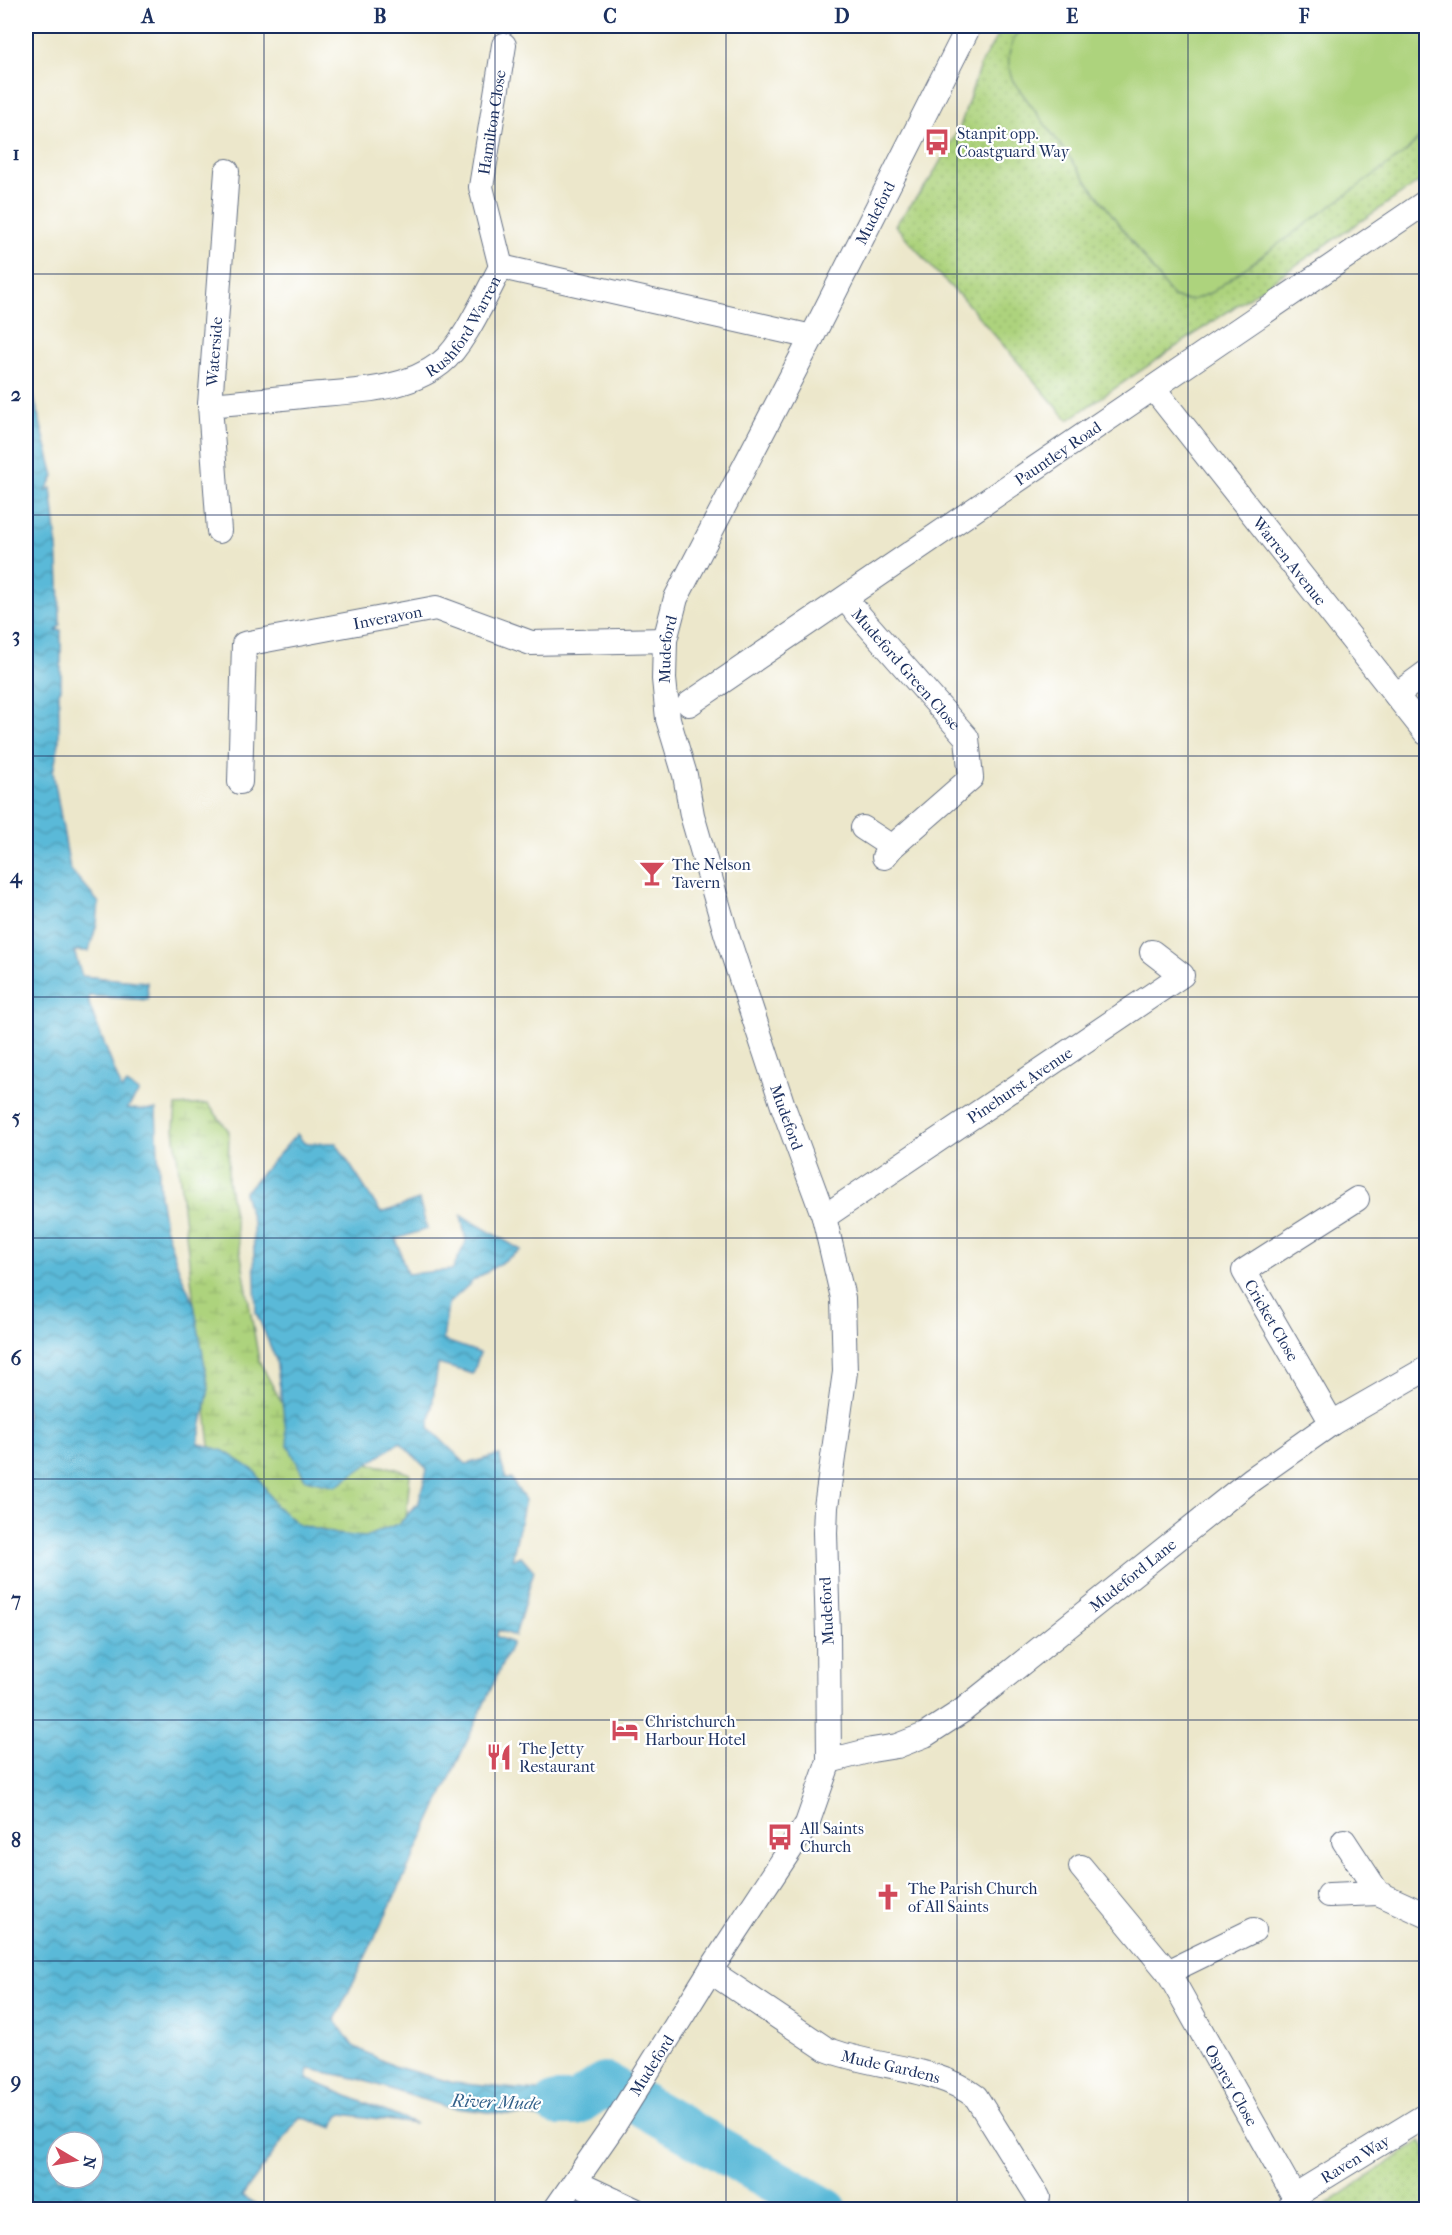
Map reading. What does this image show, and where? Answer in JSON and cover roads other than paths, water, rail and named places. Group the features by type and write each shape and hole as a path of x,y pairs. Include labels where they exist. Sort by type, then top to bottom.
{"street":[{"name":"Mudeford","path":"555,2210 614,2125 710,1971 807,1824 829,1761 825,1533 845,1372 843,1298 824,1217 784,1109 726,933 692,815 685,775 668,719 664,679 665,640 676,598 812,337 969,26"},
{"name":"Hamilton Close","path":"501,267 482,187 504,45"},
{"name":"Waterside","path":"219,531 210,405 227,171"},
{"name":"Pauntley Road","path":"689,704 1426,202"},
{"name":"Rushford Warren","path":"210,405 371,389 408,381 442,363 457,347 501,267 812,337"},
{"name":"Warren Avenue","path":"1154,389 1426,734"},
{"name":"Mudeford Green Close","path":"844,599 967,738 971,778 888,852 863,828"},
{"name":"Inveravon","path":"240,782 244,644 436,608 531,643 665,640"},
{"path":"1396,695 1426,673"},
{"name":"Pinehurst Avenue","path":"824,1217 1182,975 1152,952"},
{"name":"Cricket Close","path":"1332,1423 1244,1271 1357,1199"},
{"name":"Mudeford Lane","path":"829,1761 897,1746 924,1735 962,1711 1251,1480 1332,1423 1426,1369"},
{"path":"1344,1841 1378,1893"},
{"name":"Osprey Close","path":"1081,1867 1168,1972 1292,2203"},
{"path":"1329,1895 1378,1893 1426,1915"},
{"path":"1168,1972 1254,1930"},
{"name":"Mude Gardens","path":"710,1971 826,2049 847,2058 945,2079 962,2086 976,2097 1038,2197"},
{"name":"Raven Way","path":"1292,2203 1426,2115"},
{"path":"575,2182 635,2210"}],"water":[{"path":"26,367 54,476 45,493 51,488 59,591 60,625 56,631 61,630 59,743 53,772 70,869 99,903 97,923 89,951 74,951 82,976 147,982 148,1000 89,996 89,1004 122,1090 127,1084 139,1092 127,1109 156,1110 160,1196 165,1227 179,1270 194,1304 209,1389 198,1443 224,1451 255,1471 275,1505 299,1525 336,1534 365,1537 400,1523 419,1502 427,1469 400,1442 336,1486 305,1479 288,1445 276,1360 256,1312 253,1224 244,1193 297,1134 304,1143 336,1143 381,1213 419,1200 427,1229 396,1239 407,1274 452,1270 466,1242 461,1215 521,1250 474,1280 448,1304 443,1340 480,1353 473,1374 438,1364 429,1428 466,1464 499,1455 506,1479 511,1479 525,1500 512,1560 521,1556 534,1571 515,1636 499,1630 496,1636 512,1643 415,1854 335,2020 353,2046 393,2066 454,2083 568,2094 616,2070 602,2095 574,2122 446,2107 359,2079 309,2069 307,2079 415,2124 343,2114 338,2116 334,2128 300,2117 242,2196 260,2207 258,2209 26,2209"}],"waterway":[{"name":"River Mude","path":"556,2104 576,2104 605,2084 826,2210"}],"place":[{"name":"Stanpit opp. Coastguard Way","path":"937,142"},
{"name":"The Nelson Tavern","path":"652,873"},
{"name":"Christchurch Harbour Hotel","path":"625,1730"},
{"name":"The Jetty Restaurant","path":"499,1757"},
{"name":"All Saints Church","path":"780,1837"},
{"name":"The Parish Church of All Saints","path":"888,1897"}]}
